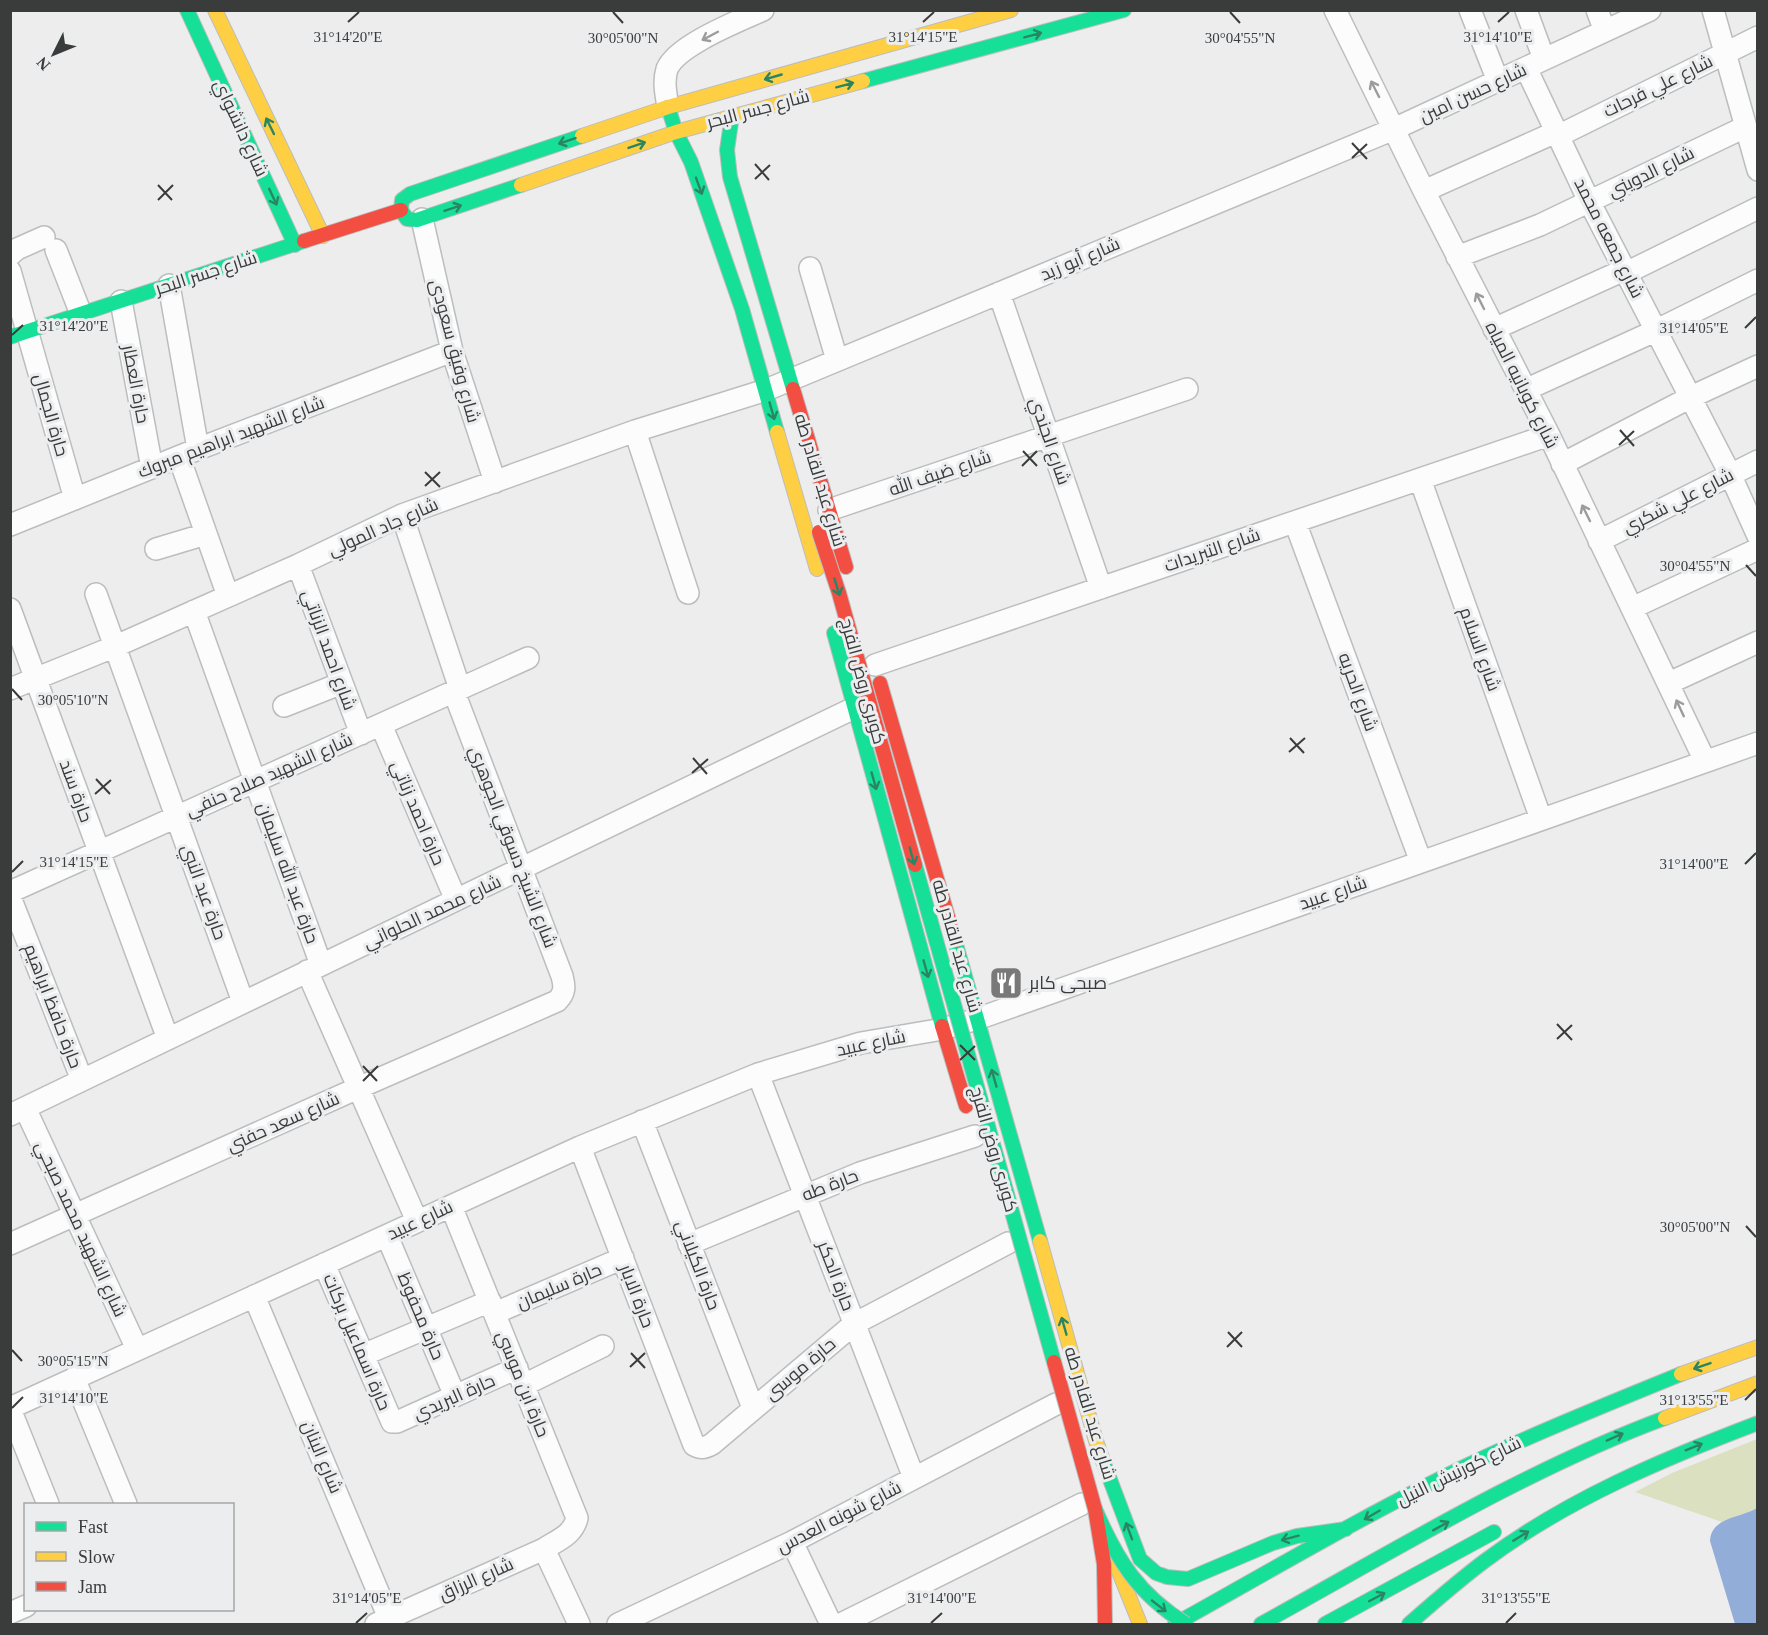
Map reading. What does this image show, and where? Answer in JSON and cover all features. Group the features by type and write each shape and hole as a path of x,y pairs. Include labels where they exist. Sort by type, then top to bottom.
{"main road":[{"name":"شارع دانشواي","path":"187,10 295,245"},
{"name":"شارع دانشواي","path":"214,10 323,236"},
{"name":"شارع جسر البحر","path":"19,334 401,210 402,200 410,194 668,107 1011,10"},
{"name":"شارع جسر البحر","path":"422,219 676,132 1124,10"},
{"name":"شارع عبد القادر طه","path":"668,107 676,132 695,157 766,390 820,582"},
{"name":"شارع عبد القادر طه","path":"732,116 721,148 849,577"},
{"path":"401,210 407,219 412,221 422,219"},
{"name":"كوبرى روض الفرج","path":"790,474 819,532 839,593 1104,1564 1105,1624"},
{"name":"شارع عبد القادر طه","path":"829,616 943,1029 974,1131"},
{"name":"شارع عبد القادر طه","path":"873,660 1096,1441 1140,1559 1149,1570 1161,1577 1174,1580 1188,1579 1273,1543 1297,1536 1348,1529"},
{"name":"كوبرى روض الفرج","path":"1004,1114 1002,1136 1004,1158 1101,1504 1107,1541 1140,1624"},
{"name":"شارع عبد القادر طه","path":"988,1179 1088,1507 1092,1577 1091,1617"},
{"name":"شارع كورنيش النيل","path":"1175,1624 1399,1500 1458,1470 1599,1407 1691,1370 1758,1347"},
{"path":"1261,1624 1487,1500 1616,1436 1758,1383"},
{"path":"1409,1624 1430,1604 1488,1558 1582,1499 1678,1454 1758,1423"},
{"path":"1522,1518 1582,1499"},
{"path":"1088,1507 1115,1556 1134,1584 1158,1606 1186,1624"},
{"path":"1325,1624 1503,1527"},
{"path":"1105,1624 1108,1587 1107,1541"}],"street":[{"path":"668,107 665,76 673,59 730,17 763,10"},
{"name":"شارع كوبانيه المياه","path":"1335,10 1457,257 1549,435 1705,761"},
{"path":"1470,10 1498,81"},
{"name":"شارع جمعه محمد","path":"1526,10 1535,64 1557,134 1655,331 1730,474 1758,536"},
{"path":"1596,10 1605,31"},
{"name":"شارع حسن امين","path":"1394,129 1650,10"},
{"path":"1713,10 1724,53 1750,130 1758,170"},
{"name":"شارع علي فرحات","path":"1424,191 1557,134 1758,37"},
{"name":"شارع أبو زيد","path":"766,390 1394,129"},
{"name":"شارع الدويني","path":"1457,257 1540,225 1750,130"},
{"path":"1494,329 1625,271 1758,208"},
{"name":"شارع وفيق سعودى","path":"422,219 452,351 495,482"},
{"path":"10,255 17,249 50,243 81,314"},
{"path":"810,268 837,360"},
{"name":"حارة الجمال","path":"10,271 19,334 75,499"},
{"path":"1525,390 1655,331 1758,280"},
{"path":"169,285 189,453 206,534 228,596"},
{"name":"شارع الجندي","path":"999,293 1101,588"},
{"name":"حارة العطار","path":"121,301 152,468"},
{"name":"شارع الشهيد ابراهيم مبروك","path":"10,525 452,351"},
{"path":"1562,464 1691,397 1758,366"},
{"name":"شارع ضيف الله","path":"829,510 1187,389"},
{"name":"شارع جاد المولي","path":"10,689 116,646 402,516 634,431 766,390"},
{"path":"634,431 688,593"},
{"name":"شارع التبريدات","path":"873,660 1101,588 1549,435"},
{"name":"شارع علي شكري","path":"1599,541 1758,461"},
{"name":"شارع السلام","path":"1420,479 1541,819"},
{"name":"شارع الشيخ دسوقي الجوهري","path":"402,516 457,690 564,983 564,990 557,1001"},
{"name":"شارع الحريه","path":"1295,522 1421,862"},
{"path":"156,549 206,534"},
{"path":"1632,608 1758,549"},
{"name":"شارع احمد الزناتي","path":"298,565 361,734"},
{"name":"حارة عبد النبي","path":"96,594 243,1002"},
{"name":"حارة سند","path":"10,609 168,1038"},
{"name":"حارة عبد الله سليمان","path":"194,611 255,781 314,968 358,1088 417,1221"},
{"path":"1669,683 1758,642"},
{"name":"شارع الشهيد صلاح حنفي","path":"10,892 528,658"},
{"path":"284,706 342,683"},
{"name":"شارع محمد الحلواني","path":"18,1111 854,708"},
{"name":"حارة احمد زناتي","path":"381,725 456,900"},
{"name":"شارع عبيد","path":"10,1408 580,1147 758,1074 861,1043 943,1029 977,1018 1758,743"},
{"name":"حارة حافظ ابراهيم","path":"10,897 82,1080"},
{"name":"شارع سعد حفني","path":"10,1244 557,1001"},
{"name":"حارة الحكر","path":"758,1074 914,1479"},
{"name":"شارع الشهيد محمد صبحي","path":"18,1111 75,1215 137,1349"},
{"name":"حارة الكيلاني","path":"642,1121 753,1408"},
{"name":"حارة طه","path":"689,1244 804,1195 974,1131"},
{"name":"حارة الابار","path":"580,1147 693,1445"},
{"name":"حارة ابن موسي","path":"451,1206 577,1518 575,1528 544,1549"},
{"name":"حارة محفوظ","path":"387,1236 455,1396"},
{"name":"حارة موسى","path":"693,1445 706,1448 854,1324 1008,1243"},
{"name":"حارة سليمان","path":"363,1355 426,1328 492,1307 622,1258"},
{"name":"حارة اسماعيل بركات","path":"324,1264 391,1420"},
{"name":"شارع البنان","path":"254,1296 382,1621"},
{"name":"حارة البريدي","path":"391,1420 394,1423 397,1422 455,1396 521,1377 603,1346"},
{"path":"74,1378 126,1503"},
{"name":"شارع شونه العدس","path":"618,1624 792,1542 1056,1404"},
{"path":"10,1408 48,1503"},
{"path":"841,1624 1088,1507"},
{"path":"792,1542 831,1624"},
{"path":"544,1549 579,1624"},
{"name":"شارع الرزاق","path":"382,1621 544,1549"},
{"path":"10,1613 24,1607"}],"green space":[{"path":"1757,1439 1757,1508 1738,1517 1722,1522 1635,1492 1672,1473"}],"water":[{"path":"1757,1508 1757,1624 1735,1624 1710,1541 1712,1533 1721,1523"}],"traffic: fast":[{"path":"187,10 295,245"},
{"path":"863,81 1124,10"},
{"path":"668,107 676,132 691,162 742,309 777,432"},
{"path":"732,116 727,150 730,177 793,389"},
{"path":"521,185 417,220 407,219 401,210 402,200 410,194 582,136"},
{"path":"10,337 304,241"},
{"path":"834,633 942,1026"},
{"path":"915,865 1054,1362"},
{"path":"955,941 1040,1241"},
{"path":"1175,1624 1320,1542 1431,1483 1520,1441 1681,1374"},
{"path":"1261,1624 1510,1487 1561,1462 1665,1418"},
{"path":"1409,1624 1486,1560 1550,1518 1583,1499 1652,1466 1758,1423"},
{"path":"1103,1461 1140,1559 1156,1573 1167,1577 1188,1579 1273,1543 1297,1536 1346,1529"},
{"path":"1095,1509 1121,1560 1142,1588 1169,1613 1186,1624"},
{"path":"1325,1624 1494,1532"}],"traffic: slow":[{"path":"215,10 323,236"},
{"path":"582,136 668,107 1011,10"},
{"path":"521,185 676,132 863,81"},
{"path":"777,432 817,569"},
{"path":"1040,1241 1103,1461"},
{"path":"1681,1374 1758,1347"},
{"path":"1665,1418 1758,1383"},
{"path":"1115,1562 1140,1624"}],"traffic: jam":[{"path":"304,241 401,210"},
{"path":"793,389 846,567"},
{"path":"819,532 839,593 915,865"},
{"path":"880,683 955,941"},
{"path":"942,1026 966,1106"},
{"path":"1054,1362 1095,1509 1104,1564 1105,1624"}],"place":[{"name":"صبحى كابر","path":"1006,983"}]}
